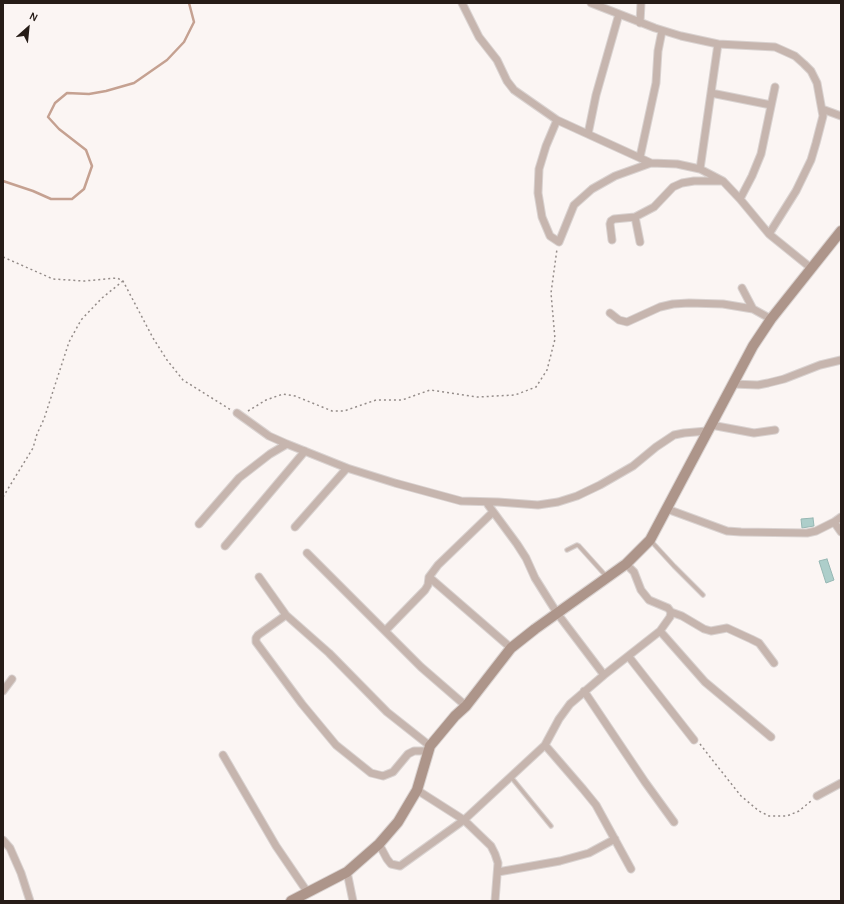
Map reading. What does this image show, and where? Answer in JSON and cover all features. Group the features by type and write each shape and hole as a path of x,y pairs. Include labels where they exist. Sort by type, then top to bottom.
{"street":[{"path":"462,3 479,37 497,60 506,81 514,90 558,120 651,163"},
{"path":"591,3 662,31 718,44 775,47 795,56 811,71 817,83 822,109 823,116 820,129 811,160 796,191 769,234"},
{"path":"640,23 641,3"},
{"path":"588,134 596,95 619,14"},
{"path":"640,157 656,83 658,51 662,31"},
{"path":"700,169 718,44"},
{"path":"740,199 761,154 775,87"},
{"path":"711,93 771,105"},
{"path":"822,109 841,116"},
{"path":"558,120 546,146 539,169 538,193 542,217 550,236 559,242 574,205 592,189 615,176 651,163 677,164 700,169 723,182 740,199 769,234 811,268"},
{"path":"612,240 611,221 614,219 635,217 654,207 673,186 694,181 723,182"},
{"path":"635,217 640,242"},
{"path":"224,755 276,846 299,898 348,872 379,844 398,822 417,790 429,749 455,716 466,706 511,648 607,576 626,564 650,540 750,351 771,319 841,231"},
{"path":"742,288 753,309"},
{"path":"610,313 619,320 627,322 660,307 673,304 723,304 753,309 771,319"},
{"path":"732,384 758,385 768,383 784,379 820,365 841,360"},
{"path":"237,414 269,436 347,468 451,499 538,505 558,502 577,496 600,485 634,466 656,447 674,435 709,428 754,433 775,430"},
{"path":"200,524 239,478 270,454 287,444"},
{"path":"225,546 305,451"},
{"path":"295,527 347,468"},
{"path":"486,502 517,544 526,558 535,578 558,613 604,675"},
{"path":"667,509 727,530 741,532 807,533 834,522 841,517"},
{"path":"385,631 425,590 428,585 429,577 438,565 492,512"},
{"path":"834,522 841,532"},
{"path":"307,553 420,667 466,706"},
{"path":"626,564 634,572 641,590 649,600 668,608 671,612 682,616 704,629 711,631 727,628 759,643 774,663"},
{"path":"259,577 286,615 329,653 387,712 429,749"},
{"path":"429,577 511,648"},
{"path":"379,844 391,864 400,866 464,820 545,745 570,704 604,675 660,632 670,617 671,612"},
{"path":"286,615 258,635 256,642 302,704 336,745 372,773 383,776 393,772 408,754 414,751 429,749"},
{"path":"660,632 706,682 771,737"},
{"path":"629,657 694,740"},
{"path":"3,691 12,679"},
{"path":"584,691 645,782 674,822"},
{"path":"545,745 596,805 631,869"},
{"path":"817,796 841,783"},
{"path":"417,790 464,820 491,846 498,863 495,901"},
{"path":"498,872 560,861 589,853 615,839"},
{"path":"3,840 10,848 21,873 30,901"},
{"path":"348,872 354,901"}],"lane":[{"path":"650,540 703,595"},
{"path":"567,550 579,546 607,576"},
{"path":"511,777 551,826"}],"path":[{"path":"3,257 53,279 84,281 117,278 123,281 152,338 166,360 183,380 237,414 249,411 266,400 283,394 295,396 332,411 344,411 376,400 402,400 430,390 477,396 515,395 536,387 547,370 555,339 551,293 554,266 559,242"},
{"path":"3,497 34,448 37,434 44,419 69,342 81,320 102,298 123,281"},
{"path":"694,740 700,743 752,807 769,816 787,816 799,811 817,796"}],"building":[{"path":"813,518 814,526 802,528 801,519"},
{"path":"827,559 834,580 826,583 819,561"}],"waterway":[{"path":"3,181 51,199 72,199 84,189 92,166 86,150 59,129 48,117 55,103 67,93 89,94 134,83 167,60 184,42 194,22 189,3"}]}
